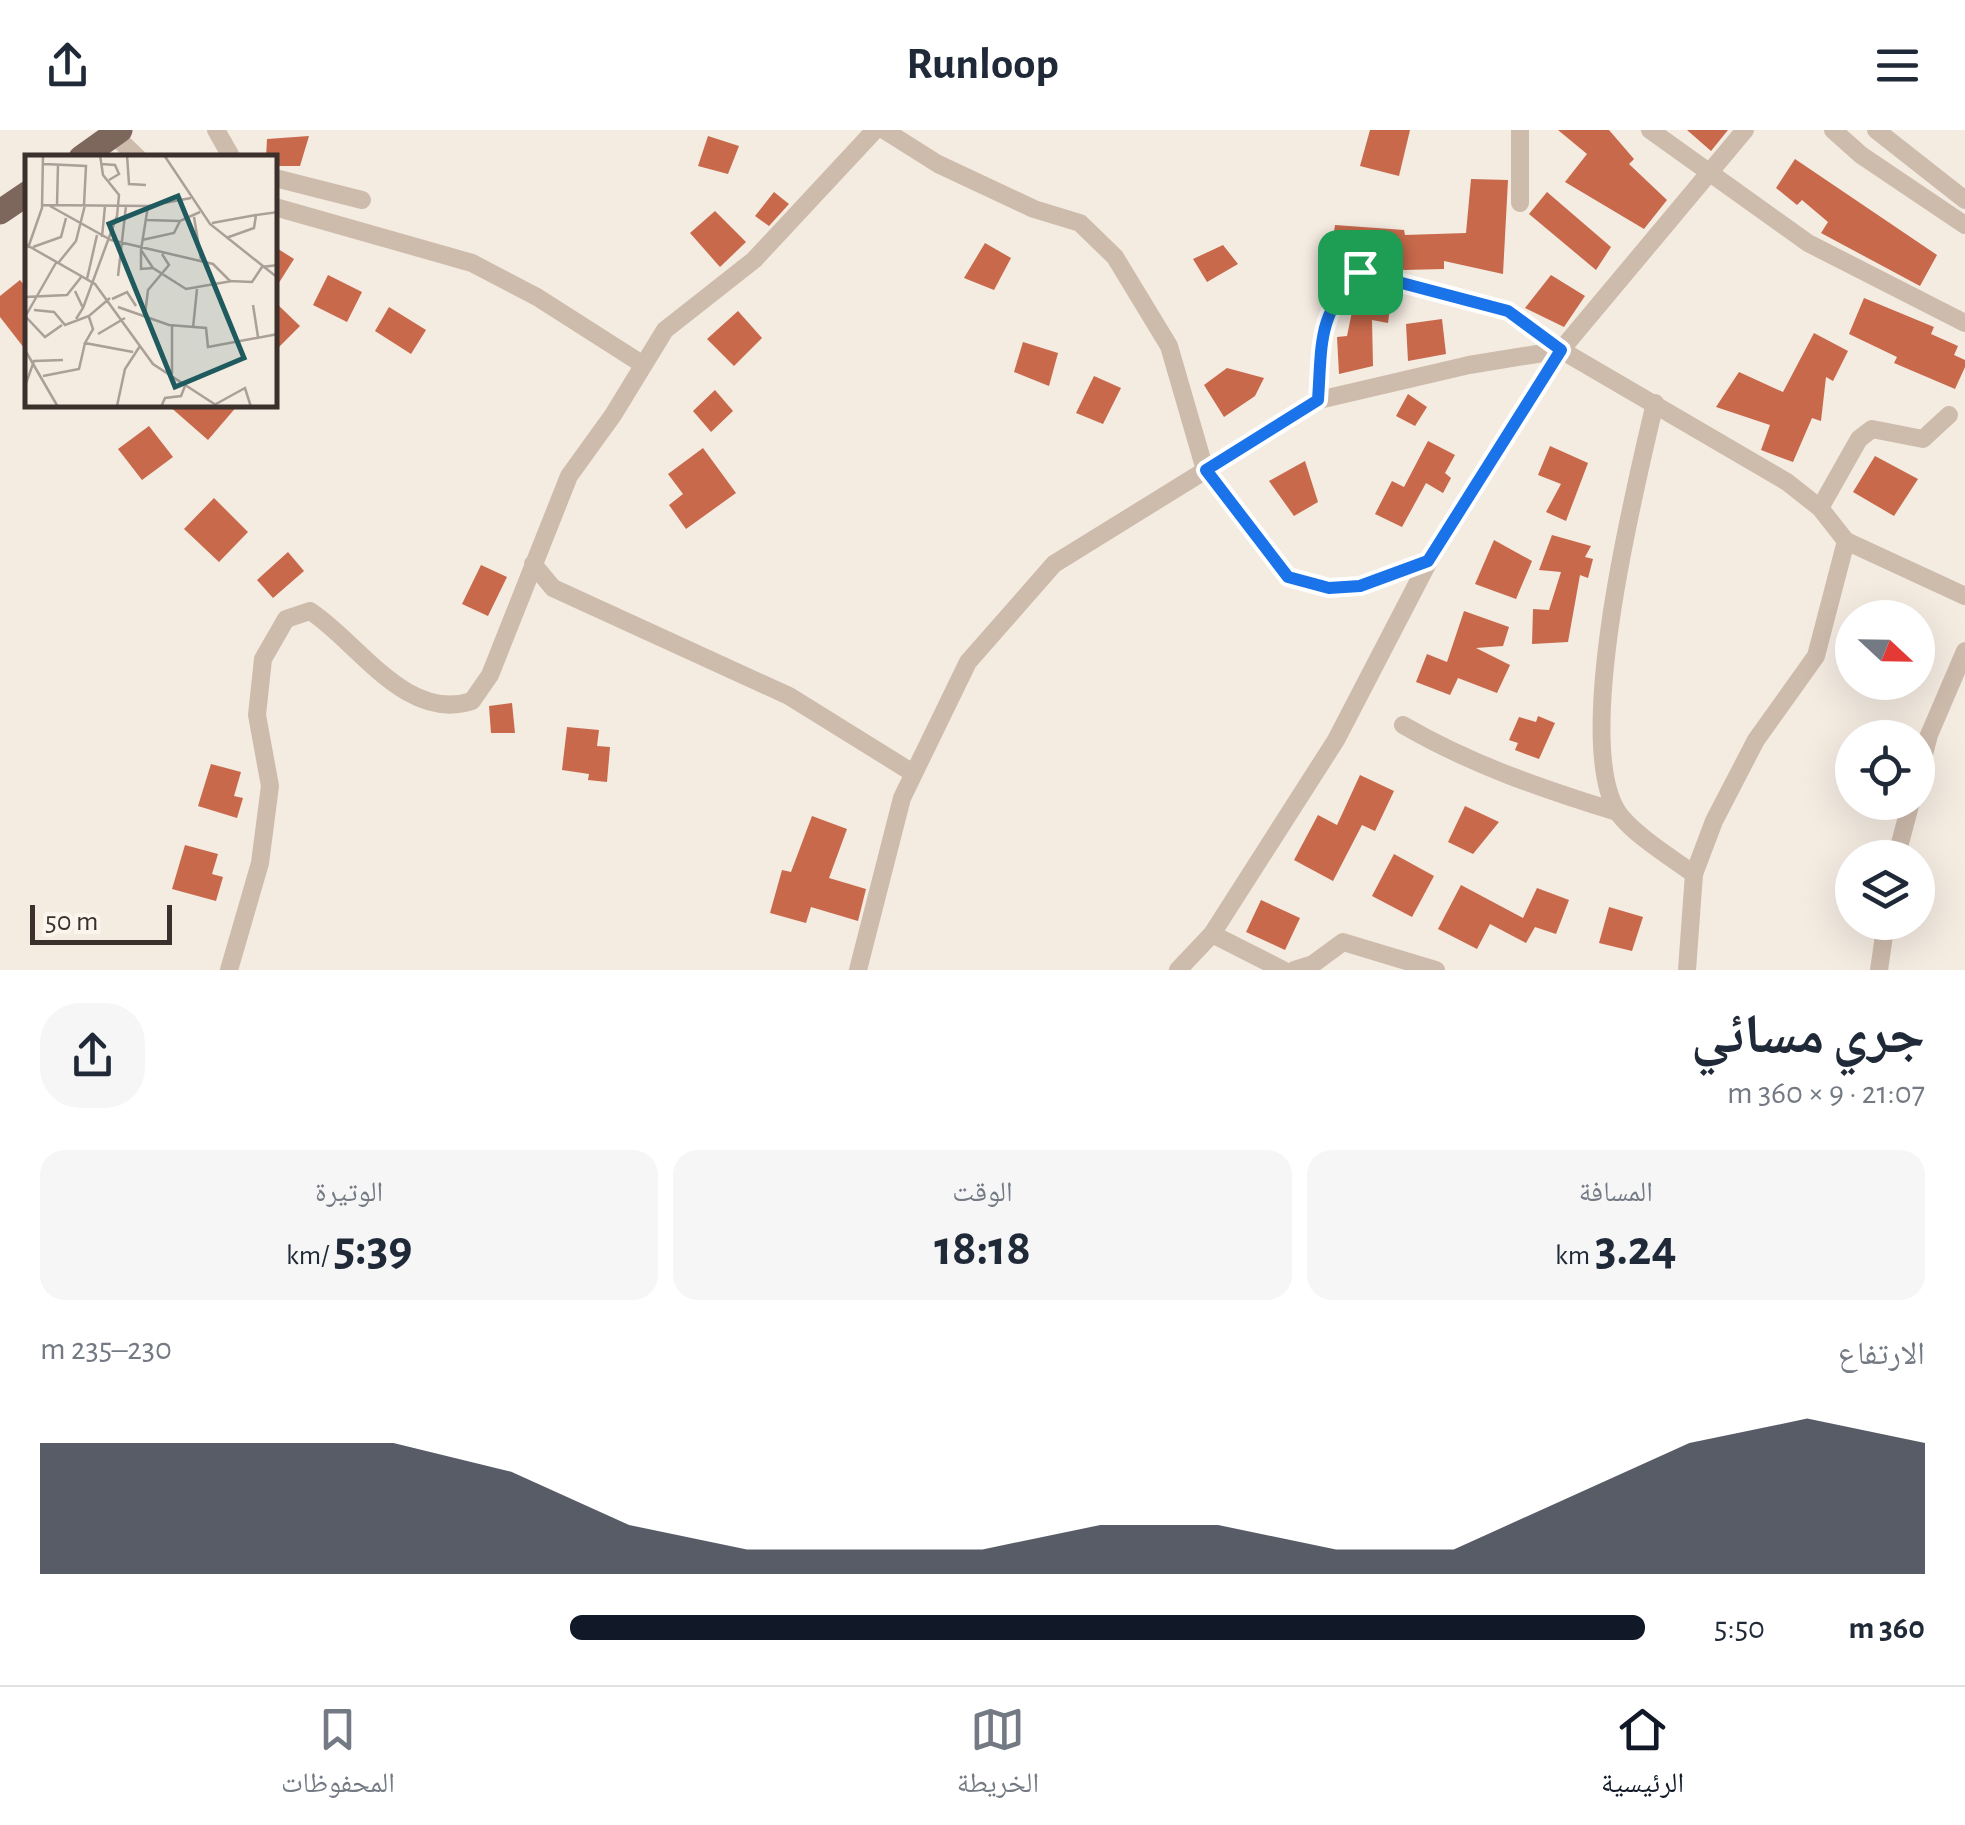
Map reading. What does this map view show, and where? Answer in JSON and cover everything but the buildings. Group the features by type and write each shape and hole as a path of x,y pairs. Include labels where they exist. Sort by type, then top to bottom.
{"main road":[{"path":"85,155 117,132"},
{"path":"0,212 25,196"}],"street":[{"path":"216,130 230,155"},
{"path":"228,970 260,862 270,786 257,715 263,659 286,619 310,611 368,665 407,690 446,706 472,701 490,676 569,476 614,415 665,330 754,260 875,130"},
{"path":"884,130 938,164 1034,210 1080,223 1115,256 1169,346 1206,470 1288,577 1329,588 1360,586 1428,561"},
{"path":"1520,130 1520,203"},
{"path":"1650,130 1709,176 1808,243 1965,323"},
{"path":"1178,970 1212,934 1336,740 1428,561 1561,350 1746,130"},
{"path":"1833,130 1860,155 1965,225"},
{"path":"1876,130 1965,200"},
{"path":"117,132 136,155"},
{"path":"278,179 362,200"},
{"path":"278,208 472,262 642,364"},
{"path":"1318,400 1323,322 1337,295 1360,272 1508,311 1561,350 1787,482 1820,508 1846,541 1965,596"},
{"path":"858,970 913,773 968,662 1054,564 1318,400 1468,364 1561,350"},
{"path":"1617,812 1601,764 1605,672 1622,548 1655,403"},
{"path":"1820,508 1859,439 1872,429 1923,438 1950,415"},
{"path":"1687,970 1694,874 1714,821 1756,740 1816,656 1846,541"},
{"path":"533,564 553,588 789,696 913,773"},
{"path":"1935,720 1965,651"},
{"path":"1402,724 1447,750 1500,772 1617,812 1694,874"},
{"path":"1212,934 1284,970"},
{"path":"1879,970 1883,940"},
{"path":"1294,970 1313,964 1343,942 1436,970"}],"route":[{"path":"1360,272 1508,311 1561,350 1428,561 1360,586 1329,588 1288,577 1206,470 1318,400 1323,322 1337,295 1360,272"}]}
